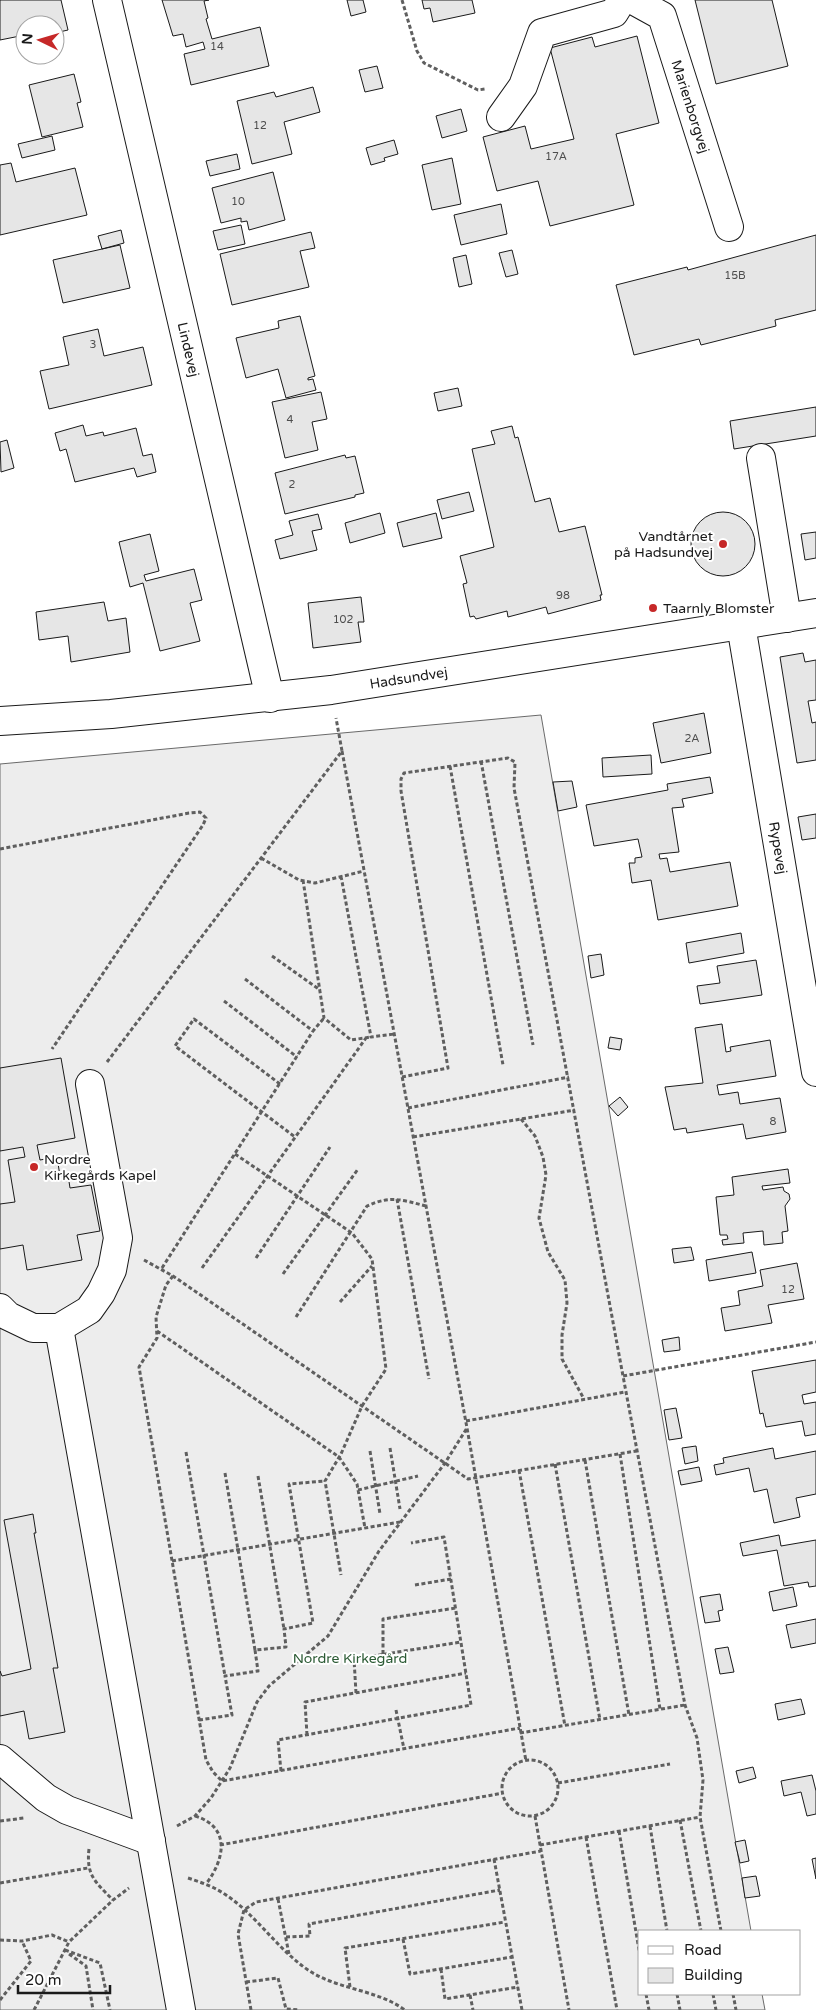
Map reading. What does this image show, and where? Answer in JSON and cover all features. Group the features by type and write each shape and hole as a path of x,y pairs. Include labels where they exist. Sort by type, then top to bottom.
{"street":[{"name":"Lindevej","path":"107,0 270,698"},
{"path":"501,117 523,86 542,33 614,13 622,0"},
{"name":"Marienborgvej","path":"633,0 662,16 729,227"},
{"path":"761,458 787,618"},
{"name":"Hadsundvej","path":"0,721 112,714 270,698 816,614"},
{"name":"Rypevej","path":"741,625 816,1072"},
{"path":"0,1308 8,1316 33,1328 59,1328 89,1310 112,1270 118,1238 90,1084"},
{"path":"59,1328 181,2010"},
{"path":"0,1759 46,1798 98,1823 151,1842"}],"path":[{"path":"402,0 417,51 424,63 478,90 523,86"},
{"path":"331,690 466,1421 526,1761"},
{"path":"90,1084 342,751"},
{"path":"402,1077 448,1068 400,791 400,779 404,773 508,758 515,762 514,788 569,1077 636,1451 685,1705 697,1738 703,1780 700,1817 721,1930"},
{"path":"481,761 532,1045"},
{"path":"450,766 503,1065"},
{"path":"0,849 189,813 200,812 206,818 52,1049"},
{"path":"262,858 303,880 315,883 364,871"},
{"path":"341,876 371,1037"},
{"path":"303,880 324,1018 351,1040 394,1034"},
{"path":"272,956 320,990"},
{"path":"245,979 313,1031"},
{"path":"224,1001 297,1057"},
{"path":"162,1268 313,1031 324,1018"},
{"path":"280,1084 194,1019 174,1046 295,1137"},
{"path":"202,1268 366,1038"},
{"path":"408,1108 569,1077"},
{"path":"413,1137 575,1110"},
{"path":"522,1119 535,1136 543,1157 546,1176 538,1218 548,1252 565,1280 566,1303 562,1335 562,1359 584,1399"},
{"path":"256,1258 330,1147"},
{"path":"235,1154 352,1233 372,1259 386,1369 362,1406 339,1457 325,1481 341,1575"},
{"path":"283,1274 358,1169"},
{"path":"296,1317 352,1233 367,1206 383,1199 397,1199 426,1206"},
{"path":"397,1199 429,1379"},
{"path":"116,1250 162,1268 468,1479 636,1451"},
{"path":"340,1302 373,1265"},
{"path":"173,1276 166,1285 156,1317 157,1338 139,1367 206,1760 213,1772 222,1781"},
{"path":"157,1330 339,1457 357,1484 365,1528"},
{"path":"623,1376 816,1342"},
{"path":"466,1421 625,1392"},
{"path":"151,1842 195,1816 222,1781 239,1746 256,1702 269,1686 328,1636 379,1551 445,1463 467,1428"},
{"path":"390,1448 400,1509"},
{"path":"370,1451 380,1514"},
{"path":"186,1452 232,1715 199,1720"},
{"path":"620,1454 660,1710"},
{"path":"585,1460 629,1715"},
{"path":"555,1464 600,1720"},
{"path":"519,1470 565,1726"},
{"path":"225,1473 258,1671 225,1676"},
{"path":"255,1650 286,1647 258,1476"},
{"path":"358,1490 418,1476"},
{"path":"284,1629 313,1623 290,1484 325,1481"},
{"path":"172,1561 401,1522"},
{"path":"281,1771 278,1740 471,1705 444,1537 411,1543"},
{"path":"415,1584 451,1579"},
{"path":"383,1654 383,1619 456,1608"},
{"path":"356,1693 354,1659 461,1642"},
{"path":"307,1735 305,1702 466,1673"},
{"path":"520,1733 685,1705"},
{"path":"396,1710 404,1749"},
{"path":"222,1781 520,1728"},
{"path":"526,1761 536,1761 546,1765 554,1773 558,1783 558,1794 553,1804 545,1812 535,1816 524,1816 514,1811 507,1803 503,1793 503,1782 508,1772 515,1765 526,1761"},
{"path":"558,1783 670,1764"},
{"path":"220,1845 503,1793"},
{"path":"0,1821 34,1816"},
{"path":"195,1816 209,1820 218,1831 220,1845 217,1870 206,1884"},
{"path":"535,1816 569,2010"},
{"path":"540,1845 700,1817"},
{"path":"680,1820 701,1930"},
{"path":"98,1823 90,1839 88,1868 96,1883 113,1900"},
{"path":"650,1826 667,1930"},
{"path":"619,1831 638,1944"},
{"path":"586,1837 617,2010"},
{"path":"251,2010 238,1934 244,1910 256,1902 541,1851"},
{"path":"494,1860 522,2010"},
{"path":"0,1883 88,1868"},
{"path":"34,2010 69,1942 113,1900 156,1873 186,1877 206,1884 223,1893 308,1970 336,1984 374,1993 394,2002 405,2010"},
{"path":"286,1937 310,1936 308,1924 500,1890"},
{"path":"278,1899 290,1954"},
{"path":"350,1987 344,1948 505,1922"},
{"path":"0,1940 22,1941 52,1935 69,1942"},
{"path":"403,1939 410,1974 512,1957"},
{"path":"0,2000 31,1961 22,1941"},
{"path":"64,1950 86,1966 93,2010"},
{"path":"64,1950 100,1962 110,2010"},
{"path":"442,1969 445,1999 518,1987"},
{"path":"246,1982 278,1978 286,2010 299,2010"},
{"path":"470,1995 473,2010"},
{"path":"646,1995 649,2010"},
{"path":"677,1995 680,2010"},
{"path":"713,1995 716,2010"},
{"path":"733,1995 736,2010"}],"shaded area":[{"name":"Nordre Kirkegård","path":"541,715 751,1930 638,1930 638,1995 762,1995 765,2010 0,2010 0,764"}],"building":[{"path":"0,0 61,0 64,15 15,15 15,37 0,40"},
{"path":"162,0 209,0 204,1 208,18 206,19 212,39 260,27 269,66 191,85 184,54 205,49 203,42 186,47 183,34 173,36"},
{"path":"347,0 363,0 366,12 351,16"},
{"path":"422,0 472,0 475,13 433,22 430,8 424,9"},
{"path":"695,0 772,0 788,66 716,84"},
{"path":"65,17 68,30 65,31"},
{"path":"637,36 659,123 616,134 634,205 550,226 538,181 497,191 483,137 525,126 531,149 574,139 550,48 592,37 595,47"},
{"path":"377,66 383,88 365,92 359,70"},
{"path":"74,74 81,102 77,103 83,127 42,137 29,85"},
{"path":"313,87 320,112 284,122 292,154 252,164 237,101 274,92 276,97"},
{"path":"461,109 467,131 442,138 436,116"},
{"path":"52,136 55,150 22,158 18,144"},
{"path":"394,140 398,154 384,158 385,161 371,165 366,148"},
{"path":"237,154 240,169 210,176 206,161"},
{"path":"452,158 461,204 432,210 422,165"},
{"path":"11,163 16,182 75,168 87,215 0,235 0,165"},
{"path":"273,172 285,220 249,230 247,221 241,222 241,218 221,223 212,188"},
{"path":"501,204 507,234 461,245 454,215"},
{"path":"241,225 245,244 218,250 213,231"},
{"path":"121,230 124,243 102,249 98,236"},
{"path":"311,232 315,248 300,251 309,287 232,305 220,254"},
{"path":"816,235 816,310 775,320 776,326 701,345 699,339 634,355 616,285 687,267 688,270"},
{"path":"120,245 130,288 63,303 53,260"},
{"path":"512,250 518,274 506,277 499,253"},
{"path":"466,255 472,284 459,287 453,258"},
{"path":"300,316 315,376 308,378 308,380 313,379 316,390 286,398 278,369 246,378 236,338 279,328 278,321"},
{"path":"98,329 104,356 143,347 152,385 49,409 40,371 69,365 63,337"},
{"path":"458,388 462,406 438,411 434,393"},
{"path":"321,392 327,419 312,422 318,450 285,458 272,402"},
{"path":"816,407 816,436 734,449 730,421"},
{"path":"83,425 86,436 103,432 104,436 136,428 143,456 152,454 156,472 137,477 134,468 75,482 66,449 60,451 55,433"},
{"path":"512,426 515,438 518,437 535,502 550,498 559,532 585,526 602,595 600,595 601,600 548,614 546,607 508,617 507,611 476,619 474,616 470,617 463,584 467,583 460,556 494,547 472,449 495,444 491,431"},
{"path":"7,440 14,468 1,472 0,442"},
{"path":"345,455 346,458 355,456 364,493 355,495 355,497 285,514 275,473"},
{"path":"469,492 474,511 442,519 437,500"},
{"name":"Vandtårnet på Hadsundvej","path":"723,512 741,518 749,526 755,544 749,562 741,570 723,576 705,570 697,562 691,544 697,526 705,518"},
{"path":"380,513 385,533 350,543 345,523"},
{"path":"436,513 442,538 403,547 397,523"},
{"path":"318,514 322,529 312,531 317,550 280,559 275,540 293,535 289,521"},
{"path":"816,532 816,558 805,560 801,534"},
{"path":"150,534 159,571 144,575 146,581 194,569 202,600 190,603 200,641 160,651 143,583 130,587 119,542"},
{"path":"361,597 364,622 358,622 361,642 313,648 308,603"},
{"path":"104,602 108,621 126,618 130,652 71,662 68,636 39,640 36,612"},
{"path":"803,653 805,662 816,660 816,700 808,701 812,723 816,722 816,760 797,763 780,657"},
{"path":"704,713 711,753 661,763 653,723"},
{"path":"651,755 652,774 603,777 602,758"},
{"path":"710,777 713,793 682,799 684,807 672,808 679,852 659,854 660,859 667,858 670,872 730,862 738,906 658,920 651,880 632,883 629,863 635,863 635,858 642,857 638,839 594,846 586,805 668,790 667,784"},
{"path":"572,781 577,807 558,811 553,782"},
{"path":"816,814 816,838 802,840 798,817"},
{"path":"741,933 744,953 689,963 686,943"},
{"path":"601,954 604,975 591,978 588,956"},
{"path":"756,960 762,995 700,1004 697,986 720,983 717,966"},
{"path":"722,1024 726,1052 731,1051 730,1047 770,1040 776,1076 717,1085 719,1095 738,1092 740,1104 780,1098 786,1132 746,1139 743,1124 687,1133 686,1128 674,1130 665,1087 703,1083 695,1028"},
{"path":"610,1037 622,1039 620,1050 608,1048"},
{"name":"Nordre Kirkegårds Kapel","path":"61,1058 75,1138 37,1145 40,1160 57,1157 60,1176 68,1175 70,1188 91,1185 100,1231 77,1235 82,1260 27,1270 23,1245 0,1249 0,1204 15,1202 8,1160 25,1157 23,1147 0,1151 0,1068"},
{"path":"620,1097 628,1107 618,1116 609,1106"},
{"path":"788,1169 790,1183 762,1186 763,1190 783,1187 784,1191 789,1194 790,1199 785,1206 788,1231 782,1232 783,1243 764,1245 763,1231 743,1233 744,1243 723,1245 722,1240 728,1239 727,1235 720,1235 716,1197 734,1195 732,1177"},
{"path":"691,1247 694,1260 674,1263 672,1249"},
{"path":"752,1252 756,1273 709,1281 706,1260"},
{"path":"797,1263 804,1299 768,1305 772,1323 725,1331 721,1308 740,1305 738,1291 763,1286 760,1270"},
{"path":"679,1337 680,1350 664,1352 662,1340"},
{"path":"816,1360 816,1392 802,1395 804,1404 816,1402 816,1434 805,1436 802,1421 766,1427 763,1413 760,1414 752,1371"},
{"path":"676,1408 682,1438 669,1440 664,1410"},
{"path":"696,1446 698,1461 685,1464 682,1448"},
{"path":"773,1448 775,1459 816,1451 816,1494 796,1498 800,1517 774,1523 767,1489 754,1492 749,1468 716,1475 714,1465 724,1463 723,1458"},
{"path":"699,1467 702,1481 681,1485 678,1471"},
{"path":"33,1514 36,1533 34,1533 58,1668 53,1668 65,1732 29,1739 24,1711 0,1716 0,1671 2,1676 31,1669 4,1520"},
{"path":"779,1535 781,1546 816,1540 816,1586 809,1587 808,1582 784,1586 777,1550 743,1556 740,1543"},
{"path":"793,1587 797,1606 773,1611 769,1592"},
{"path":"720,1594 723,1610 718,1611 720,1621 705,1623 700,1597"},
{"path":"816,1619 816,1643 791,1648 786,1625"},
{"path":"728,1647 734,1672 720,1674 715,1649"},
{"path":"801,1699 805,1714 778,1720 775,1704"},
{"path":"753,1767 756,1778 739,1783 736,1771"},
{"path":"812,1775 816,1791 816,1814 807,1816 801,1792 784,1796 781,1781"},
{"path":"745,1840 749,1861 740,1863 735,1842"},
{"path":"816,1858 816,1879 812,1859"},
{"path":"756,1876 760,1896 745,1898 742,1878"}],"place":[{"name":"Vandtårnet på Hadsundvej","path":"723,544"},
{"name":"Taarnly Blomster","path":"653,608"},
{"name":"Nordre Kirkegårds Kapel","path":"34,1167"}]}
